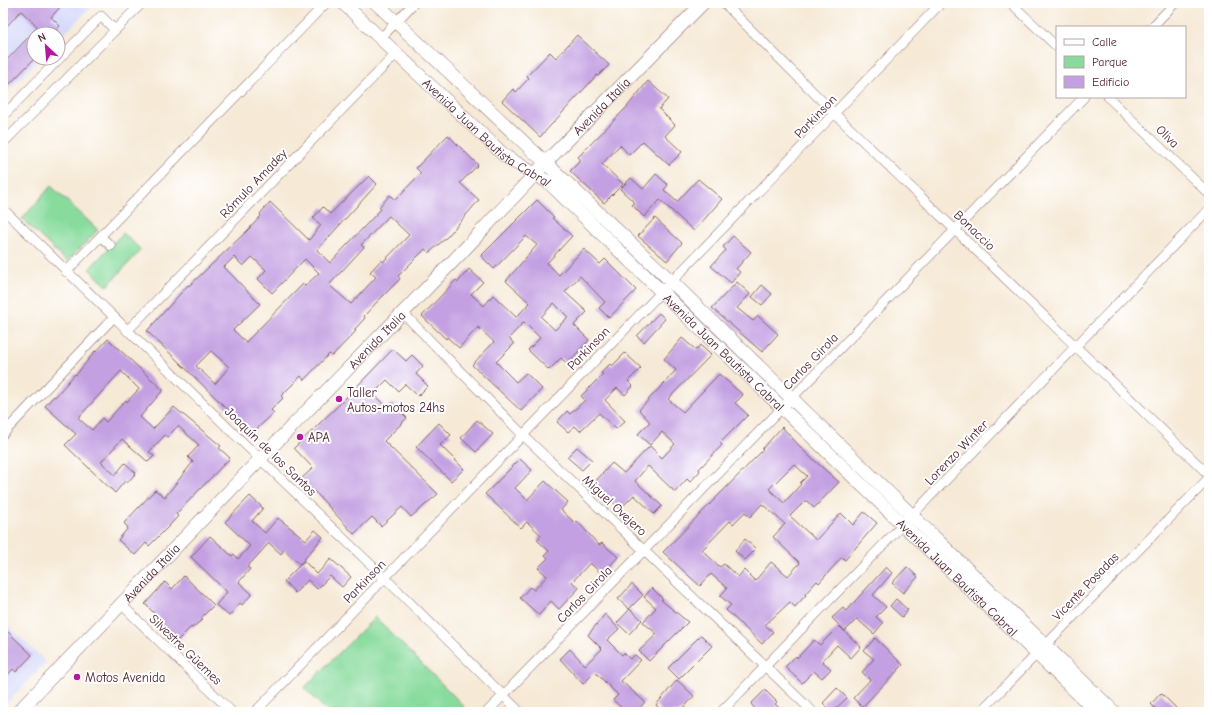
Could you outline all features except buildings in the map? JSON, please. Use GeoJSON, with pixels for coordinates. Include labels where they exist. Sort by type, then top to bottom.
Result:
{"type":"FeatureCollection","features":[{"type":"Feature","properties":{"kind":"main road","name":"Avenida Juan Bautista Cabral"},"geometry":{"type":"LineString","coordinates":[[343,3],[505,156],[548,182],[903,525],[1041,649],[1114,712]]}},
{"type":"Feature","properties":{"kind":"main road","name":"Avenida Juan Bautista Cabral"},"geometry":{"type":"LineString","coordinates":[[376,3],[672,282],[913,515],[1041,649],[1097,712]]}},
{"type":"Feature","properties":{"kind":"main road","name":"Avenida Italia"},"geometry":{"type":"LineString","coordinates":[[18,712],[260,459],[703,3]]}},
{"type":"Feature","properties":{"kind":"street"},"geometry":{"type":"LineString","coordinates":[[3,143],[142,3]]}},
{"type":"Feature","properties":{"kind":"street"},"geometry":{"type":"LineString","coordinates":[[66,272],[326,3]]}},
{"type":"Feature","properties":{"kind":"street"},"geometry":{"type":"LineString","coordinates":[[380,38],[414,3]]}},
{"type":"Feature","properties":{"kind":"street","name":"Bonaccio"},"geometry":{"type":"LineString","coordinates":[[724,3],[835,114],[1209,476]]}},
{"type":"Feature","properties":{"kind":"street","name":"Parkinson"},"geometry":{"type":"LineString","coordinates":[[256,712],[661,291],[672,282],[941,3]]}},
{"type":"Feature","properties":{"kind":"street"},"geometry":{"type":"LineString","coordinates":[[1011,3],[1056,46]]}},
{"type":"Feature","properties":{"kind":"street"},"geometry":{"type":"LineString","coordinates":[[1153,26],[1175,3]]}},
{"type":"Feature","properties":{"kind":"street"},"geometry":{"type":"LineString","coordinates":[[3,116],[101,16],[115,30]]}},
{"type":"Feature","properties":{"kind":"street","name":"Rómulo Amadey"},"geometry":{"type":"LineString","coordinates":[[127,331],[396,54]]}},
{"type":"Feature","properties":{"kind":"street","name":"Carlos Girola"},"geometry":{"type":"LineString","coordinates":[[487,712],[1083,98]]}},
{"type":"Feature","properties":{"kind":"street","name":"Oliva"},"geometry":{"type":"LineString","coordinates":[[1109,98],[1209,194]]}},
{"type":"Feature","properties":{"kind":"street","name":"Joaquín de los Santos"},"geometry":{"type":"LineString","coordinates":[[3,209],[127,331],[385,578],[520,712]]}},
{"type":"Feature","properties":{"kind":"street","name":"Lorenzo Winter"},"geometry":{"type":"LineString","coordinates":[[721,712],[1209,209]]}},
{"type":"Feature","properties":{"kind":"street"},"geometry":{"type":"LineString","coordinates":[[100,236],[110,246]]}},
{"type":"Feature","properties":{"kind":"street","name":"Miguel Ovejero"},"geometry":{"type":"LineString","coordinates":[[403,313],[523,435],[813,712]]}},
{"type":"Feature","properties":{"kind":"street"},"geometry":{"type":"LineString","coordinates":[[3,434],[114,317]]}},
{"type":"Feature","properties":{"kind":"street","name":"Vicente Posadas"},"geometry":{"type":"LineString","coordinates":[[980,712],[1209,476]]}},
{"type":"Feature","properties":{"kind":"street","name":"Silvestre Güemes"},"geometry":{"type":"LineString","coordinates":[[122,605],[232,712]]}},
{"type":"Feature","properties":{"kind":"shaded area"},"geometry":{"type":"Polygon","coordinates":[[[3,3],[95,3],[66,32],[66,26],[26,26],[26,66],[32,66],[3,96],[3,3]]]}},
{"type":"Feature","properties":{"kind":"shaded area"},"geometry":{"type":"Polygon","coordinates":[[[3,621],[46,662],[3,707],[3,621]]]}},
{"type":"Feature","properties":{"kind":"green space"},"geometry":{"type":"Polygon","coordinates":[[[51,186],[98,230],[67,262],[22,219],[51,186]]]}},
{"type":"Feature","properties":{"kind":"green space"},"geometry":{"type":"Polygon","coordinates":[[[123,233],[141,250],[107,286],[89,269],[123,233]]]}},
{"type":"Feature","properties":{"kind":"green space"},"geometry":{"type":"Polygon","coordinates":[[[375,617],[464,706],[457,712],[328,712],[304,688],[375,617]]]}},
{"type":"Feature","properties":{"kind":"place","name":"Taller Autos-motos 24hs"},"geometry":{"type":"Point","coordinates":[339,399]}},
{"type":"Feature","properties":{"kind":"place","name":"APA"},"geometry":{"type":"Point","coordinates":[300,437]}},
{"type":"Feature","properties":{"kind":"place","name":"Motos Avenida"},"geometry":{"type":"Point","coordinates":[77,677]}}]}
